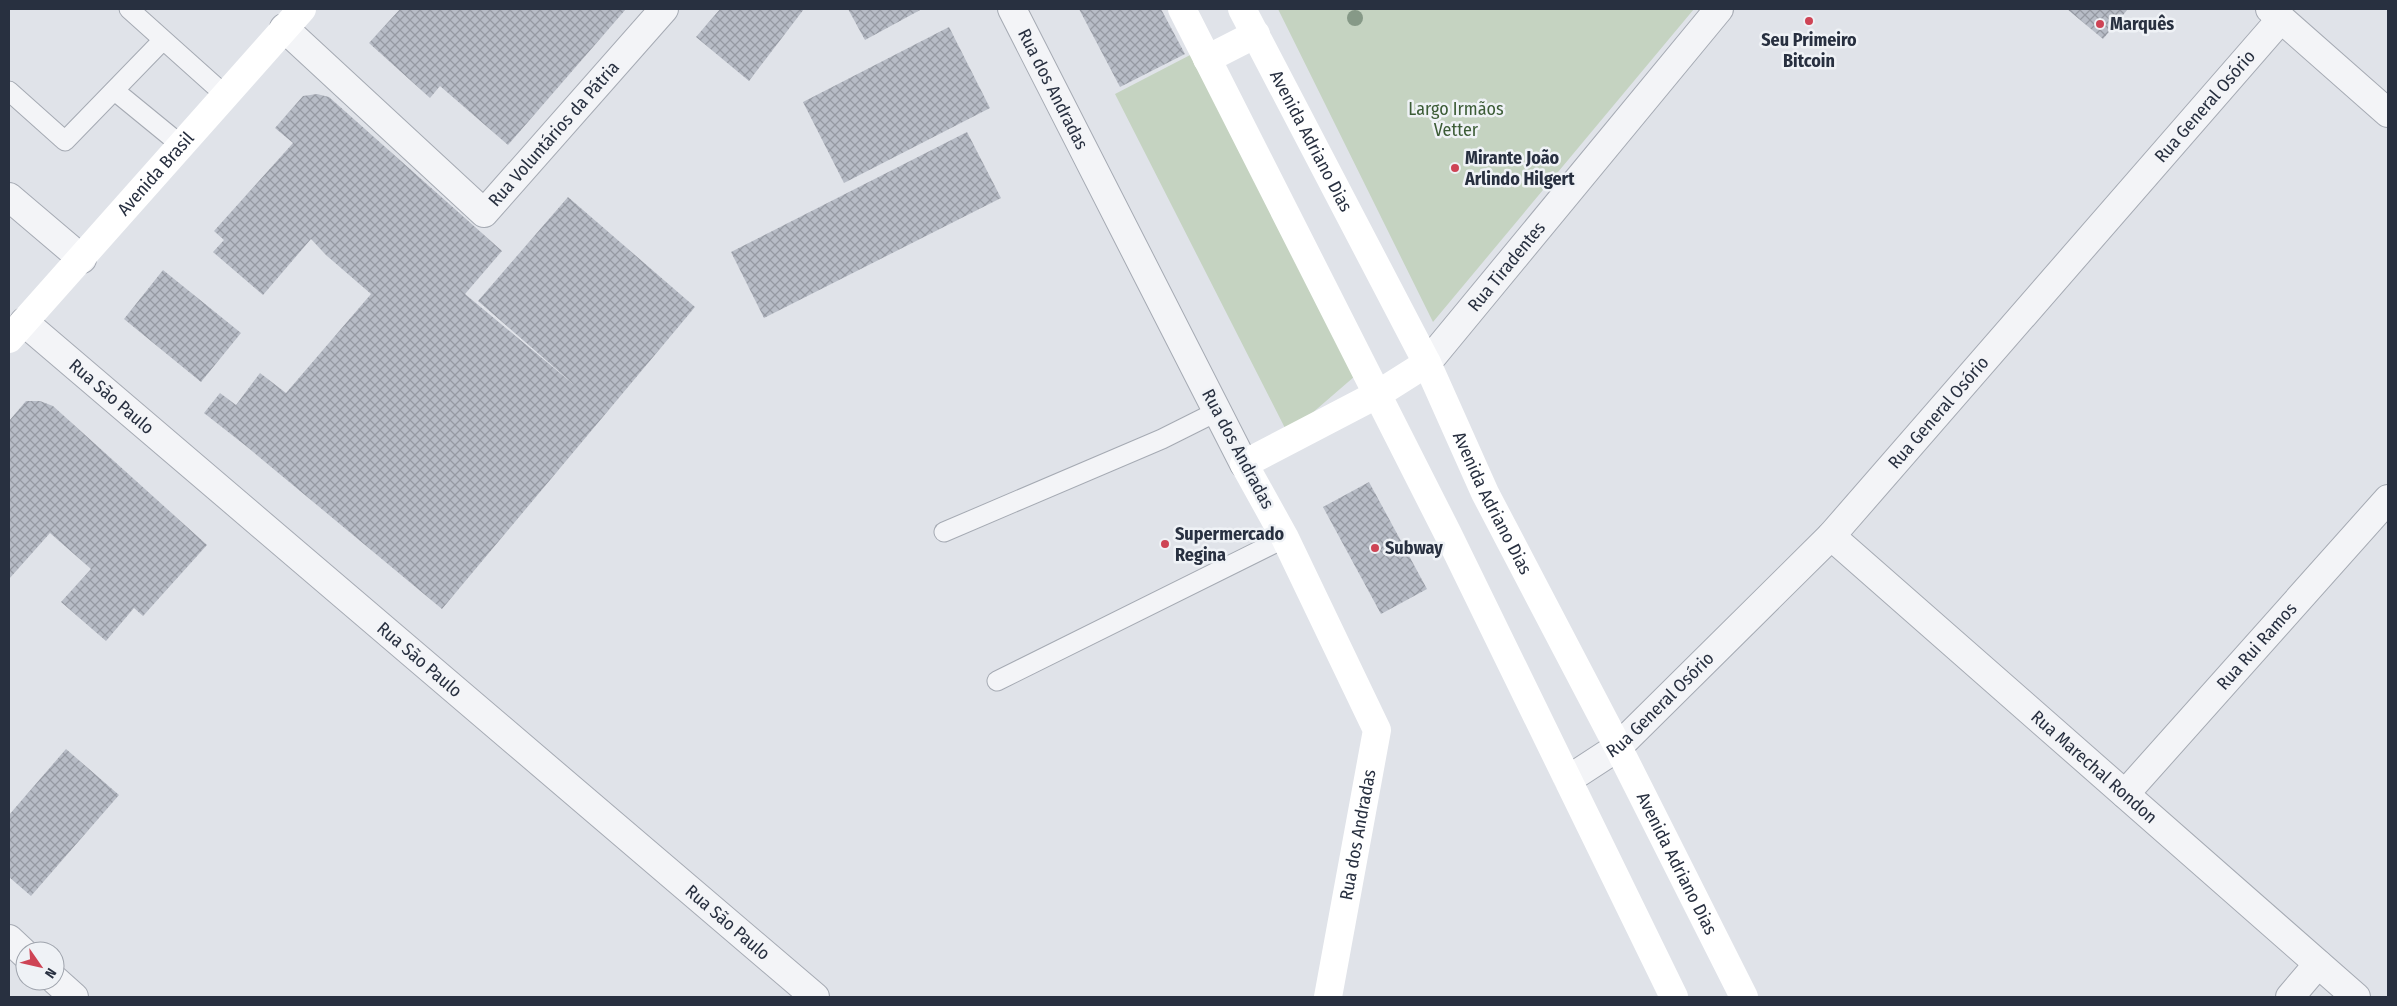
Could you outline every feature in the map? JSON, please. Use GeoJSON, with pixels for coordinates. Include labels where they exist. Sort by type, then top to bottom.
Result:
{"type":"FeatureCollection","features":[{"type":"Feature","properties":{"kind":"street","name":"Rua Voluntários da Pátria"},"geometry":{"type":"LineString","coordinates":[[293,19],[484,213],[664,9]]}},
{"type":"Feature","properties":{"kind":"street","name":"Rua dos Andradas"},"geometry":{"type":"LineString","coordinates":[[1012,9],[1244,464],[1285,538],[1377,730],[1328,997]]}},
{"type":"Feature","properties":{"kind":"street"},"geometry":{"type":"LineString","coordinates":[[1182,9],[1378,394],[1569,779],[1674,997]]}},
{"type":"Feature","properties":{"kind":"street","name":"Avenida Adriano Dias"},"geometry":{"type":"LineString","coordinates":[[1242,9],[1427,363],[1485,493],[1618,747],[1744,997]]}},
{"type":"Feature","properties":{"kind":"street","name":"Rua Tiradentes"},"geometry":{"type":"LineString","coordinates":[[1244,464],[1378,394],[1427,363],[1719,9]]}},
{"type":"Feature","properties":{"kind":"street"},"geometry":{"type":"LineString","coordinates":[[2275,14],[2388,112]]}},
{"type":"Feature","properties":{"kind":"street","name":"Rua General Osório"},"geometry":{"type":"LineString","coordinates":[[1569,779],[1618,747],[1831,536],[2275,14]]}},
{"type":"Feature","properties":{"kind":"street","name":"Avenida Brasil"},"geometry":{"type":"LineString","coordinates":[[16,330],[82,259],[293,19]]}},
{"type":"Feature","properties":{"kind":"street"},"geometry":{"type":"LineString","coordinates":[[1208,59],[1256,34]]}},
{"type":"Feature","properties":{"kind":"street"},"geometry":{"type":"LineString","coordinates":[[9,197],[82,259]]}},
{"type":"Feature","properties":{"kind":"street","name":"Rua São Paulo"},"geometry":{"type":"LineString","coordinates":[[16,330],[815,997]]}},
{"type":"Feature","properties":{"kind":"street","name":"Rua Rui Ramos"},"geometry":{"type":"LineString","coordinates":[[2125,794],[2388,499]]}},
{"type":"Feature","properties":{"kind":"street","name":"Rua Marechal Rondon"},"geometry":{"type":"LineString","coordinates":[[1831,536],[2356,997]]}},
{"type":"Feature","properties":{"kind":"street"},"geometry":{"type":"LineString","coordinates":[[2290,997],[2318,964]]}},
{"type":"Feature","properties":{"kind":"lane"},"geometry":{"type":"LineString","coordinates":[[128,9],[225,95]]}},
{"type":"Feature","properties":{"kind":"lane"},"geometry":{"type":"LineString","coordinates":[[9,91],[65,141],[163,40]]}},
{"type":"Feature","properties":{"kind":"lane"},"geometry":{"type":"LineString","coordinates":[[115,91],[181,145]]}},
{"type":"Feature","properties":{"kind":"lane"},"geometry":{"type":"LineString","coordinates":[[944,532],[1162,438],[1218,411]]}},
{"type":"Feature","properties":{"kind":"lane"},"geometry":{"type":"LineString","coordinates":[[997,681],[1285,538]]}},
{"type":"Feature","properties":{"kind":"green space","name":"Largo Irmãos Vetter"},"geometry":{"type":"Polygon","coordinates":[[[1278,9],[1694,9],[1433,322],[1278,9]]]}},
{"type":"Feature","properties":{"kind":"green space"},"geometry":{"type":"Polygon","coordinates":[[[1194,53],[1355,376],[1288,434],[1115,94],[1194,53]]]}},
{"type":"Feature","properties":{"kind":"building"},"geometry":{"type":"Polygon","coordinates":[[[400,9],[626,9],[508,145],[440,86],[430,98],[369,43],[400,9]]]}},
{"type":"Feature","properties":{"kind":"building"},"geometry":{"type":"Polygon","coordinates":[[[720,9],[804,9],[749,81],[696,37],[720,9]]]}},
{"type":"Feature","properties":{"kind":"building"},"geometry":{"type":"Polygon","coordinates":[[[848,9],[922,9],[865,40],[848,9]]]}},
{"type":"Feature","properties":{"kind":"building"},"geometry":{"type":"Polygon","coordinates":[[[1079,9],[1161,9],[1185,54],[1120,87],[1079,9]]]}},
{"type":"Feature","properties":{"kind":"building","name":"Marquês"},"geometry":{"type":"Polygon","coordinates":[[[2067,9],[2128,9],[2103,39],[2067,9]]]}},
{"type":"Feature","properties":{"kind":"building"},"geometry":{"type":"Polygon","coordinates":[[[949,27],[990,108],[844,183],[803,102],[949,27]]]}},
{"type":"Feature","properties":{"kind":"building"},"geometry":{"type":"Polygon","coordinates":[[[317,94],[329,97],[502,251],[465,294],[578,388],[478,301],[568,197],[695,307],[442,609],[204,413],[220,393],[236,405],[260,373],[286,393],[371,294],[326,255],[311,239],[263,295],[213,252],[224,240],[214,231],[293,143],[275,128],[303,96],[317,94]]]}},
{"type":"Feature","properties":{"kind":"building"},"geometry":{"type":"Polygon","coordinates":[[[967,132],[1001,198],[764,318],[731,252],[967,132]]]}},
{"type":"Feature","properties":{"kind":"building"},"geometry":{"type":"Polygon","coordinates":[[[163,270],[241,333],[201,382],[124,319],[163,270]]]}},
{"type":"Feature","properties":{"kind":"building"},"geometry":{"type":"Polygon","coordinates":[[[26,401],[40,401],[53,406],[207,545],[143,616],[134,608],[106,641],[61,602],[91,569],[50,533],[9,579],[9,421],[26,401]]]}},
{"type":"Feature","properties":{"kind":"building","name":"Subway"},"geometry":{"type":"Polygon","coordinates":[[[1369,482],[1427,589],[1381,614],[1323,507],[1369,482]]]}},
{"type":"Feature","properties":{"kind":"building"},"geometry":{"type":"Polygon","coordinates":[[[66,749],[119,795],[31,896],[9,877],[9,815],[66,749]]]}},
{"type":"Feature","properties":{"kind":"place","name":"Seu Primeiro Bitcoin"},"geometry":{"type":"Point","coordinates":[1809,21]}},
{"type":"Feature","properties":{"kind":"place","name":"Marquês"},"geometry":{"type":"Point","coordinates":[2100,24]}},
{"type":"Feature","properties":{"kind":"place","name":"Mirante João Arlindo Hilgert"},"geometry":{"type":"Point","coordinates":[1455,168]}},
{"type":"Feature","properties":{"kind":"place","name":"Supermercado Regina"},"geometry":{"type":"Point","coordinates":[1165,544]}},
{"type":"Feature","properties":{"kind":"place","name":"Subway"},"geometry":{"type":"Point","coordinates":[1375,548]}}]}
